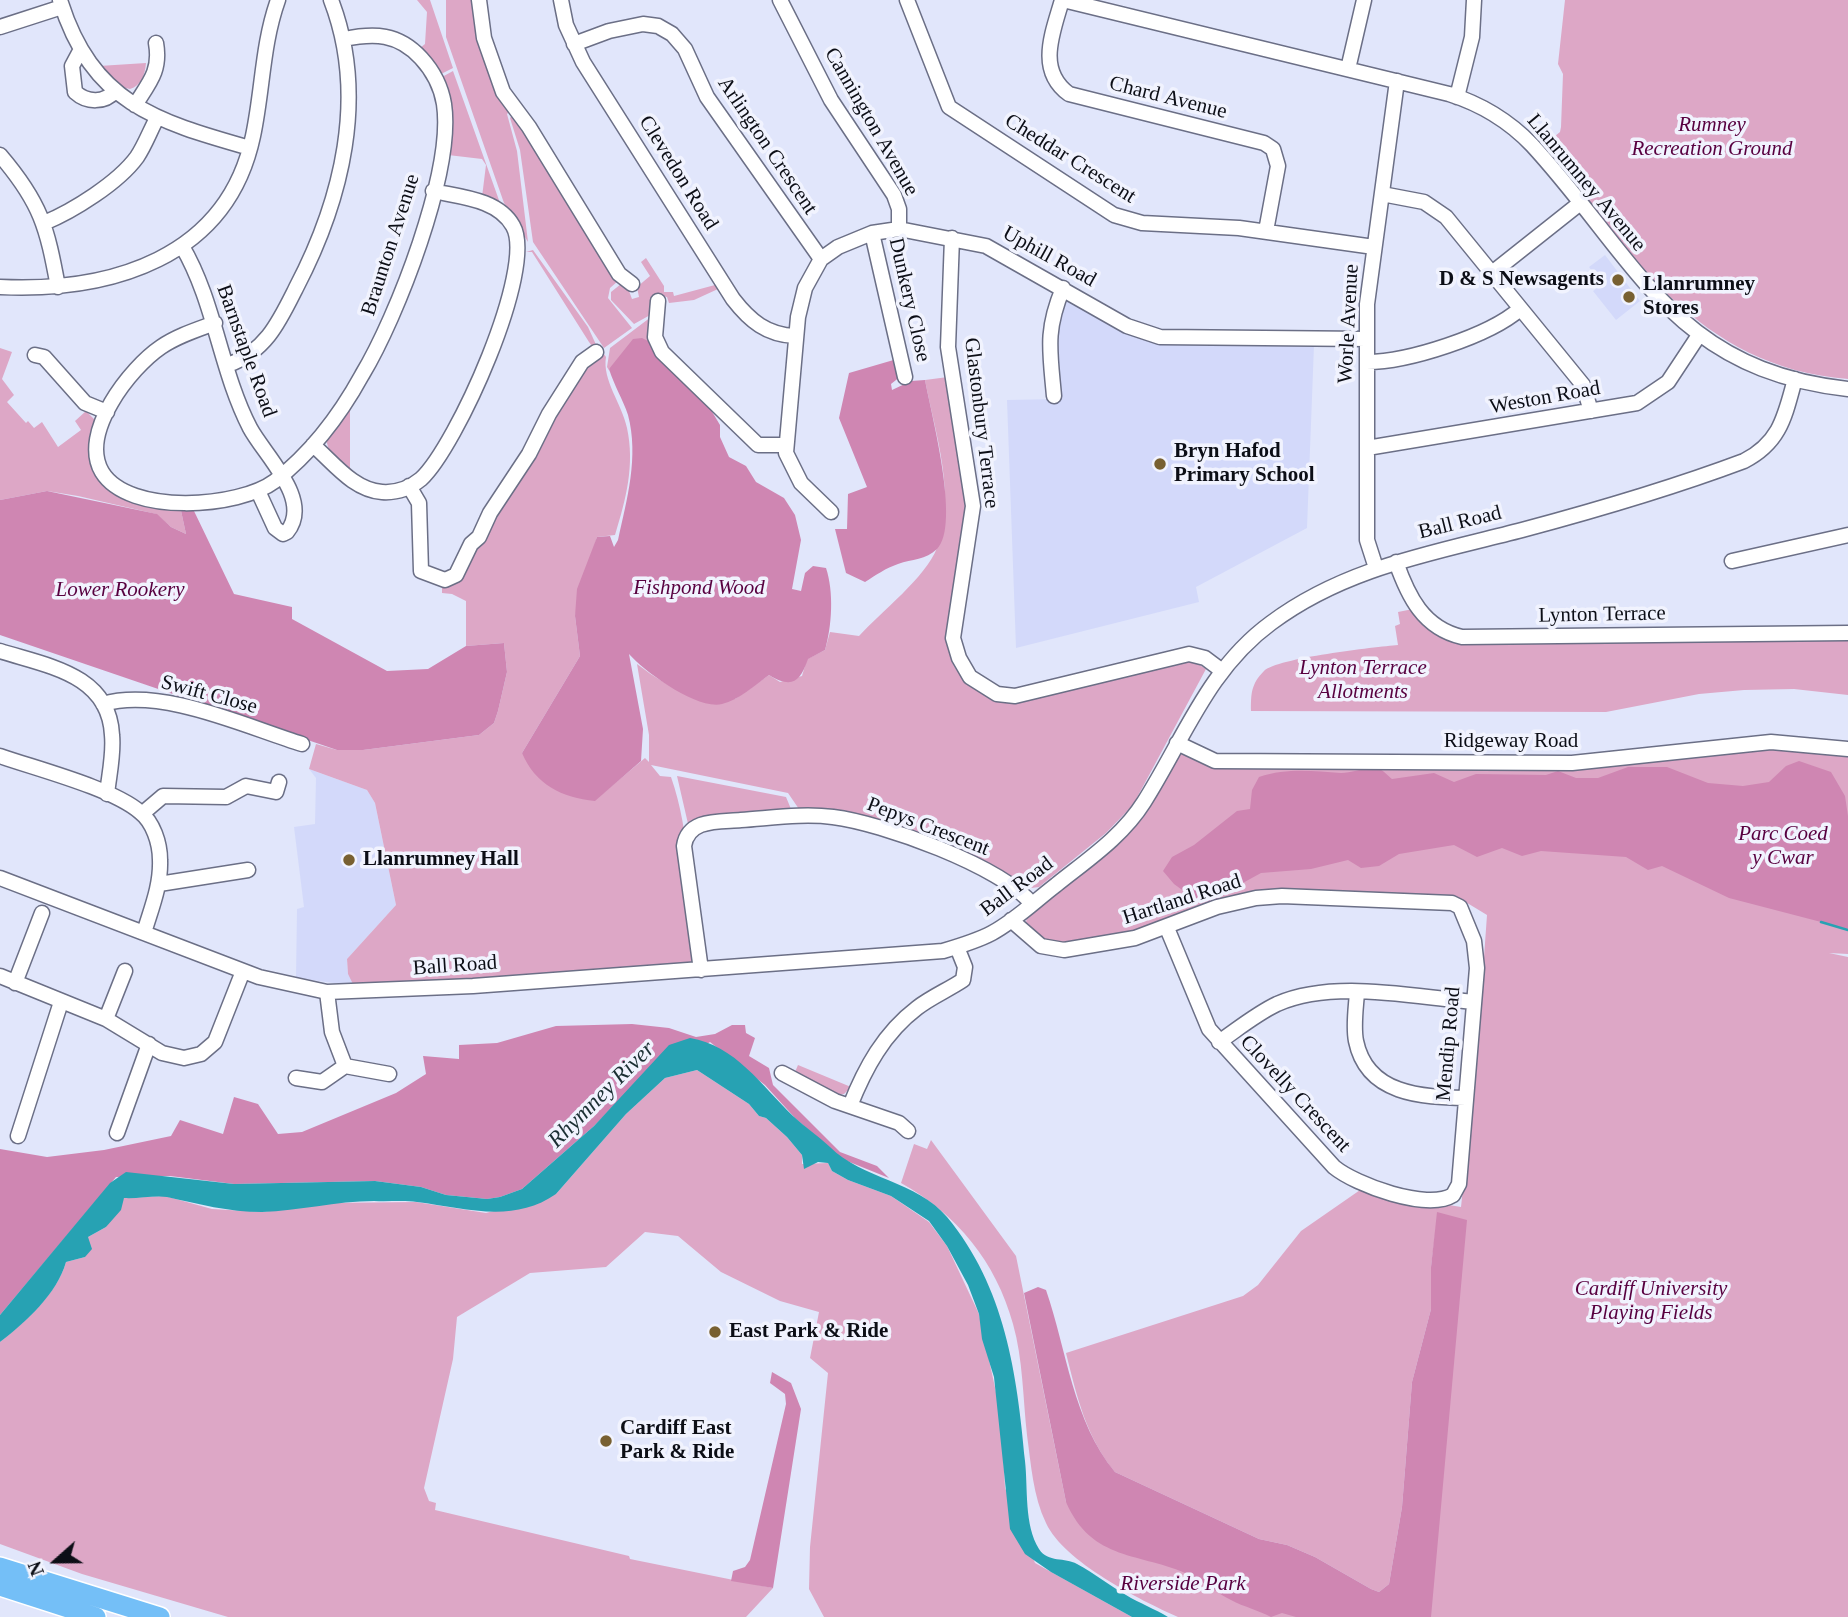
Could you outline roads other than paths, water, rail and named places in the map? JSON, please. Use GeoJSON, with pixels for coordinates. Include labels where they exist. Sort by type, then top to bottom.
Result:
{"type":"FeatureCollection","features":[{"type":"Feature","properties":{"kind":"highway"},"geometry":{"type":"LineString","coordinates":[[0,1567],[160,1617]]}},
{"type":"Feature","properties":{"kind":"highway"},"geometry":{"type":"LineString","coordinates":[[0,1586],[96,1617]]}},
{"type":"Feature","properties":{"kind":"street"},"geometry":{"type":"LineString","coordinates":[[0,287],[58,287],[94,283],[132,272],[182,246],[197,235],[223,204],[250,148],[264,46],[278,0]]}},
{"type":"Feature","properties":{"kind":"street"},"geometry":{"type":"LineString","coordinates":[[228,365],[256,351],[272,333],[311,260],[330,211],[343,163],[349,112],[344,39],[331,0]]}},
{"type":"Feature","properties":{"kind":"street"},"geometry":{"type":"LineString","coordinates":[[479,0],[484,37],[503,92],[529,127],[619,274],[632,284]]}},
{"type":"Feature","properties":{"kind":"street","name":"Clevedon Road"},"geometry":{"type":"LineString","coordinates":[[561,0],[566,25],[575,44],[733,299],[759,326],[775,334],[795,336]]}},
{"type":"Feature","properties":{"kind":"street","name":"Cannington Avenue"},"geometry":{"type":"LineString","coordinates":[[780,0],[831,100],[894,195],[899,209],[899,229]]}},
{"type":"Feature","properties":{"kind":"street","name":"Cheddar Crescent"},"geometry":{"type":"LineString","coordinates":[[908,0],[949,107],[1114,215],[1133,222],[1266,231],[1374,247]]}},
{"type":"Feature","properties":{"kind":"street","name":"Chard Avenue"},"geometry":{"type":"LineString","coordinates":[[1062,0],[1049,60],[1056,82],[1069,94],[1264,144],[1273,149],[1278,166],[1266,231]]}},
{"type":"Feature","properties":{"kind":"street","name":"Llanrumney Avenue"},"geometry":{"type":"LineString","coordinates":[[1062,0],[1397,81],[1483,107],[1513,127],[1536,149],[1654,295],[1699,335],[1752,365],[1795,379],[1848,389]]}},
{"type":"Feature","properties":{"kind":"street"},"geometry":{"type":"LineString","coordinates":[[1348,69],[1364,0]]}},
{"type":"Feature","properties":{"kind":"street"},"geometry":{"type":"LineString","coordinates":[[1457,97],[1472,37],[1475,0]]}},
{"type":"Feature","properties":{"kind":"street"},"geometry":{"type":"LineString","coordinates":[[0,27],[61,4],[80,51],[115,91],[156,118],[250,148]]}},
{"type":"Feature","properties":{"kind":"street","name":"Arlington Crescent"},"geometry":{"type":"LineString","coordinates":[[575,44],[635,25],[651,24],[672,34],[685,49],[706,97],[821,260]]}},
{"type":"Feature","properties":{"kind":"street","name":"Braunton Avenue"},"geometry":{"type":"LineString","coordinates":[[258,491],[281,475],[313,444],[356,387],[385,331],[406,282],[443,152],[445,114],[435,76],[414,51],[396,38],[369,35],[344,39]]}},
{"type":"Feature","properties":{"kind":"street"},"geometry":{"type":"LineString","coordinates":[[135,105],[155,73],[159,60],[156,43]]}},
{"type":"Feature","properties":{"kind":"street"},"geometry":{"type":"LineString","coordinates":[[80,51],[72,66],[75,92],[90,100],[107,98],[115,91]]}},
{"type":"Feature","properties":{"kind":"street","name":"Worle Avenue"},"geometry":{"type":"LineString","coordinates":[[1376,568],[1367,540],[1367,294],[1397,81]]}},
{"type":"Feature","properties":{"kind":"street"},"geometry":{"type":"LineString","coordinates":[[44,223],[73,210],[127,167],[138,155],[156,118]]}},
{"type":"Feature","properties":{"kind":"street"},"geometry":{"type":"LineString","coordinates":[[0,155],[32,197],[44,223],[58,287]]}},
{"type":"Feature","properties":{"kind":"street"},"geometry":{"type":"LineString","coordinates":[[313,444],[362,486],[383,492],[410,486],[433,464],[477,386],[501,323],[519,255],[516,230],[504,214],[479,202],[433,191]]}},
{"type":"Feature","properties":{"kind":"street"},"geometry":{"type":"LineString","coordinates":[[1382,194],[1417,200],[1438,210],[1583,385],[1591,411]]}},
{"type":"Feature","properties":{"kind":"street"},"geometry":{"type":"LineString","coordinates":[[1492,273],[1580,204]]}},
{"type":"Feature","properties":{"kind":"street","name":"Uphill Road"},"geometry":{"type":"LineString","coordinates":[[821,260],[838,247],[872,233],[899,229],[952,238],[999,251],[1127,326],[1160,337],[1367,339]]}},
{"type":"Feature","properties":{"kind":"street","name":"Dunkery Close"},"geometry":{"type":"LineString","coordinates":[[872,233],[905,377]]}},
{"type":"Feature","properties":{"kind":"street","name":"Glastonbury Terrace"},"geometry":{"type":"LineString","coordinates":[[952,238],[948,347],[973,506],[953,625],[955,648],[965,669],[987,689],[1015,696],[1189,654],[1205,658],[1222,670]]}},
{"type":"Feature","properties":{"kind":"street","name":"Barnstaple Road"},"geometry":{"type":"LineString","coordinates":[[182,246],[215,323],[247,422],[293,494],[292,524],[287,532],[283,534],[275,528],[258,491]]}},
{"type":"Feature","properties":{"kind":"street"},"geometry":{"type":"LineString","coordinates":[[821,260],[805,288],[795,336],[785,445],[789,461],[801,483],[814,499],[831,512]]}},
{"type":"Feature","properties":{"kind":"street"},"geometry":{"type":"LineString","coordinates":[[1054,396],[1049,331],[1063,288]]}},
{"type":"Feature","properties":{"kind":"street"},"geometry":{"type":"LineString","coordinates":[[658,302],[655,337],[662,352],[758,445],[785,445]]}},
{"type":"Feature","properties":{"kind":"street"},"geometry":{"type":"LineString","coordinates":[[1367,362],[1400,359],[1488,330],[1503,323],[1520,309]]}},
{"type":"Feature","properties":{"kind":"street"},"geometry":{"type":"LineString","coordinates":[[215,323],[179,337],[151,355],[128,378],[99,430],[97,457],[108,480],[123,490],[163,501],[214,502],[258,491]]}},
{"type":"Feature","properties":{"kind":"street","name":"Weston Road"},"geometry":{"type":"LineString","coordinates":[[1367,448],[1630,405],[1661,389],[1699,335]]}},
{"type":"Feature","properties":{"kind":"street"},"geometry":{"type":"LineString","coordinates":[[410,486],[419,503],[421,571],[442,579],[451,579],[456,575],[471,544],[479,537],[490,513],[529,454],[549,414],[582,362],[596,352]]}},
{"type":"Feature","properties":{"kind":"street"},"geometry":{"type":"LineString","coordinates":[[36,355],[44,357],[85,403],[107,412]]}},
{"type":"Feature","properties":{"kind":"street","name":"Ball Road"},"geometry":{"type":"LineString","coordinates":[[0,878],[243,971],[285,985],[327,992],[371,992],[918,956],[957,947],[983,937],[1012,920],[1130,822],[1222,670],[1254,636],[1286,612],[1328,588],[1376,568],[1565,518],[1744,461],[1769,444],[1782,427],[1795,379]]}},
{"type":"Feature","properties":{"kind":"street"},"geometry":{"type":"LineString","coordinates":[[1732,561],[1848,535]]}},
{"type":"Feature","properties":{"kind":"street","name":"Lynton Terrace"},"geometry":{"type":"LineString","coordinates":[[1396,562],[1418,610],[1438,628],[1462,637],[1848,633]]}},
{"type":"Feature","properties":{"kind":"street"},"geometry":{"type":"LineString","coordinates":[[0,651],[81,678],[96,692],[103,704],[113,737],[107,794]]}},
{"type":"Feature","properties":{"kind":"street","name":"Swift Close"},"geometry":{"type":"LineString","coordinates":[[103,704],[126,698],[163,700],[302,744]]}},
{"type":"Feature","properties":{"kind":"street","name":"Ridgeway Road"},"geometry":{"type":"LineString","coordinates":[[1177,743],[1215,761],[1583,763],[1771,742],[1848,749]]}},
{"type":"Feature","properties":{"kind":"street"},"geometry":{"type":"LineString","coordinates":[[0,756],[107,794],[143,813],[156,836],[160,859],[159,884],[144,933]]}},
{"type":"Feature","properties":{"kind":"street"},"geometry":{"type":"LineString","coordinates":[[143,813],[163,796],[226,797],[246,786],[276,792],[279,782]]}},
{"type":"Feature","properties":{"kind":"street","name":"Pepys Crescent"},"geometry":{"type":"LineString","coordinates":[[701,970],[684,846],[691,831],[707,823],[812,816],[865,823],[992,873],[1015,888],[1032,904]]}},
{"type":"Feature","properties":{"kind":"street"},"geometry":{"type":"LineString","coordinates":[[159,884],[248,870]]}},
{"type":"Feature","properties":{"kind":"street","name":"Hartland Road"},"geometry":{"type":"LineString","coordinates":[[1012,920],[1031,940],[1052,950],[1108,944],[1167,928],[1217,906],[1270,896],[1452,903],[1460,906]]}},
{"type":"Feature","properties":{"kind":"street","name":"Mendip Road"},"geometry":{"type":"LineString","coordinates":[[1458,1188],[1476,953],[1466,916],[1460,906]]}},
{"type":"Feature","properties":{"kind":"street"},"geometry":{"type":"LineString","coordinates":[[15,982],[42,913]]}},
{"type":"Feature","properties":{"kind":"street","name":"Clovelly Crescent"},"geometry":{"type":"LineString","coordinates":[[1167,928],[1202,1017],[1219,1042],[1321,1155],[1348,1178],[1384,1192],[1439,1200],[1453,1195],[1458,1188]]}},
{"type":"Feature","properties":{"kind":"street"},"geometry":{"type":"LineString","coordinates":[[850,1105],[870,1062],[899,1024],[924,1003],[963,980],[965,967],[957,947]]}},
{"type":"Feature","properties":{"kind":"street"},"geometry":{"type":"LineString","coordinates":[[106,1019],[125,971]]}},
{"type":"Feature","properties":{"kind":"street"},"geometry":{"type":"LineString","coordinates":[[0,976],[106,1019],[178,1058],[194,1057],[206,1050],[222,1029],[243,971]]}},
{"type":"Feature","properties":{"kind":"street"},"geometry":{"type":"LineString","coordinates":[[1219,1042],[1286,1000],[1330,991],[1474,1002]]}},
{"type":"Feature","properties":{"kind":"street"},"geometry":{"type":"LineString","coordinates":[[327,992],[332,1032],[345,1066]]}},
{"type":"Feature","properties":{"kind":"street"},"geometry":{"type":"LineString","coordinates":[[1357,992],[1356,1041],[1363,1059],[1376,1077],[1394,1089],[1412,1095],[1466,1098]]}},
{"type":"Feature","properties":{"kind":"street"},"geometry":{"type":"LineString","coordinates":[[18,1136],[61,1002]]}},
{"type":"Feature","properties":{"kind":"street"},"geometry":{"type":"LineString","coordinates":[[117,1133],[149,1044]]}},
{"type":"Feature","properties":{"kind":"street"},"geometry":{"type":"LineString","coordinates":[[296,1078],[322,1082],[345,1066],[389,1074]]}},
{"type":"Feature","properties":{"kind":"street"},"geometry":{"type":"LineString","coordinates":[[782,1073],[850,1105],[899,1123],[908,1131]]}},
{"type":"Feature","properties":{"kind":"water"},"geometry":{"type":"Polygon","coordinates":[[[690,1038],[721,1049],[747,1068],[793,1116],[843,1158],[921,1195],[947,1217],[983,1272],[1005,1332],[1018,1396],[1029,1518],[1039,1549],[1052,1558],[1077,1564],[1126,1595],[1168,1617],[1132,1617],[1051,1572],[1025,1554],[1010,1529],[994,1377],[982,1339],[979,1314],[968,1285],[947,1246],[929,1221],[891,1196],[832,1171],[828,1163],[818,1162],[804,1169],[802,1155],[787,1137],[766,1118],[759,1116],[749,1104],[697,1070],[665,1078],[626,1114],[556,1194],[523,1209],[488,1212],[412,1201],[374,1201],[249,1212],[162,1197],[124,1198],[121,1210],[106,1227],[88,1237],[92,1249],[85,1257],[66,1262],[48,1296],[20,1326],[0,1342],[0,1315],[110,1183],[126,1172],[234,1184],[375,1181],[421,1187],[446,1195],[487,1199],[500,1197],[522,1189],[594,1126],[669,1045],[690,1038]]]}},
{"type":"Feature","properties":{"kind":"waterway"},"geometry":{"type":"LineString","coordinates":[[1821,922],[1848,930]]}},
{"type":"Feature","properties":{"kind":"place","name":"D & S Newsagents"},"geometry":{"type":"Point","coordinates":[1618,280]}},
{"type":"Feature","properties":{"kind":"place","name":"Llanrumney Stores"},"geometry":{"type":"Point","coordinates":[1629,297]}},
{"type":"Feature","properties":{"kind":"place","name":"Bryn Hafod Primary School"},"geometry":{"type":"Point","coordinates":[1160,464]}},
{"type":"Feature","properties":{"kind":"place","name":"Llanrumney Hall"},"geometry":{"type":"Point","coordinates":[349,860]}},
{"type":"Feature","properties":{"kind":"place","name":"East Park & Ride"},"geometry":{"type":"Point","coordinates":[715,1332]}},
{"type":"Feature","properties":{"kind":"place","name":"Cardiff East Park & Ride"},"geometry":{"type":"Point","coordinates":[606,1441]}},
{"type":"Feature","properties":{"kind":"park label","name":"Rumney Recreation Ground"},"geometry":{"type":"Point","coordinates":[1712,137]}},
{"type":"Feature","properties":{"kind":"park label","name":"Fishpond Wood"},"geometry":{"type":"Point","coordinates":[699,588]}},
{"type":"Feature","properties":{"kind":"park label","name":"Lower Rookery"},"geometry":{"type":"Point","coordinates":[120,590]}},
{"type":"Feature","properties":{"kind":"park label","name":"Lynton Terrace Allotments"},"geometry":{"type":"Point","coordinates":[1363,680]}},
{"type":"Feature","properties":{"kind":"park label","name":"Parc Coed y Cwar"},"geometry":{"type":"Point","coordinates":[1783,846]}},
{"type":"Feature","properties":{"kind":"park label","name":"Cardiff University Playing Fields"},"geometry":{"type":"Point","coordinates":[1651,1301]}},
{"type":"Feature","properties":{"kind":"park label","name":"Riverside Park"},"geometry":{"type":"Point","coordinates":[1183,1584]}},
{"type":"Feature","properties":{"kind":"water label","name":"Rhymney River"},"geometry":{"type":"Point","coordinates":[602,1095]}}]}
